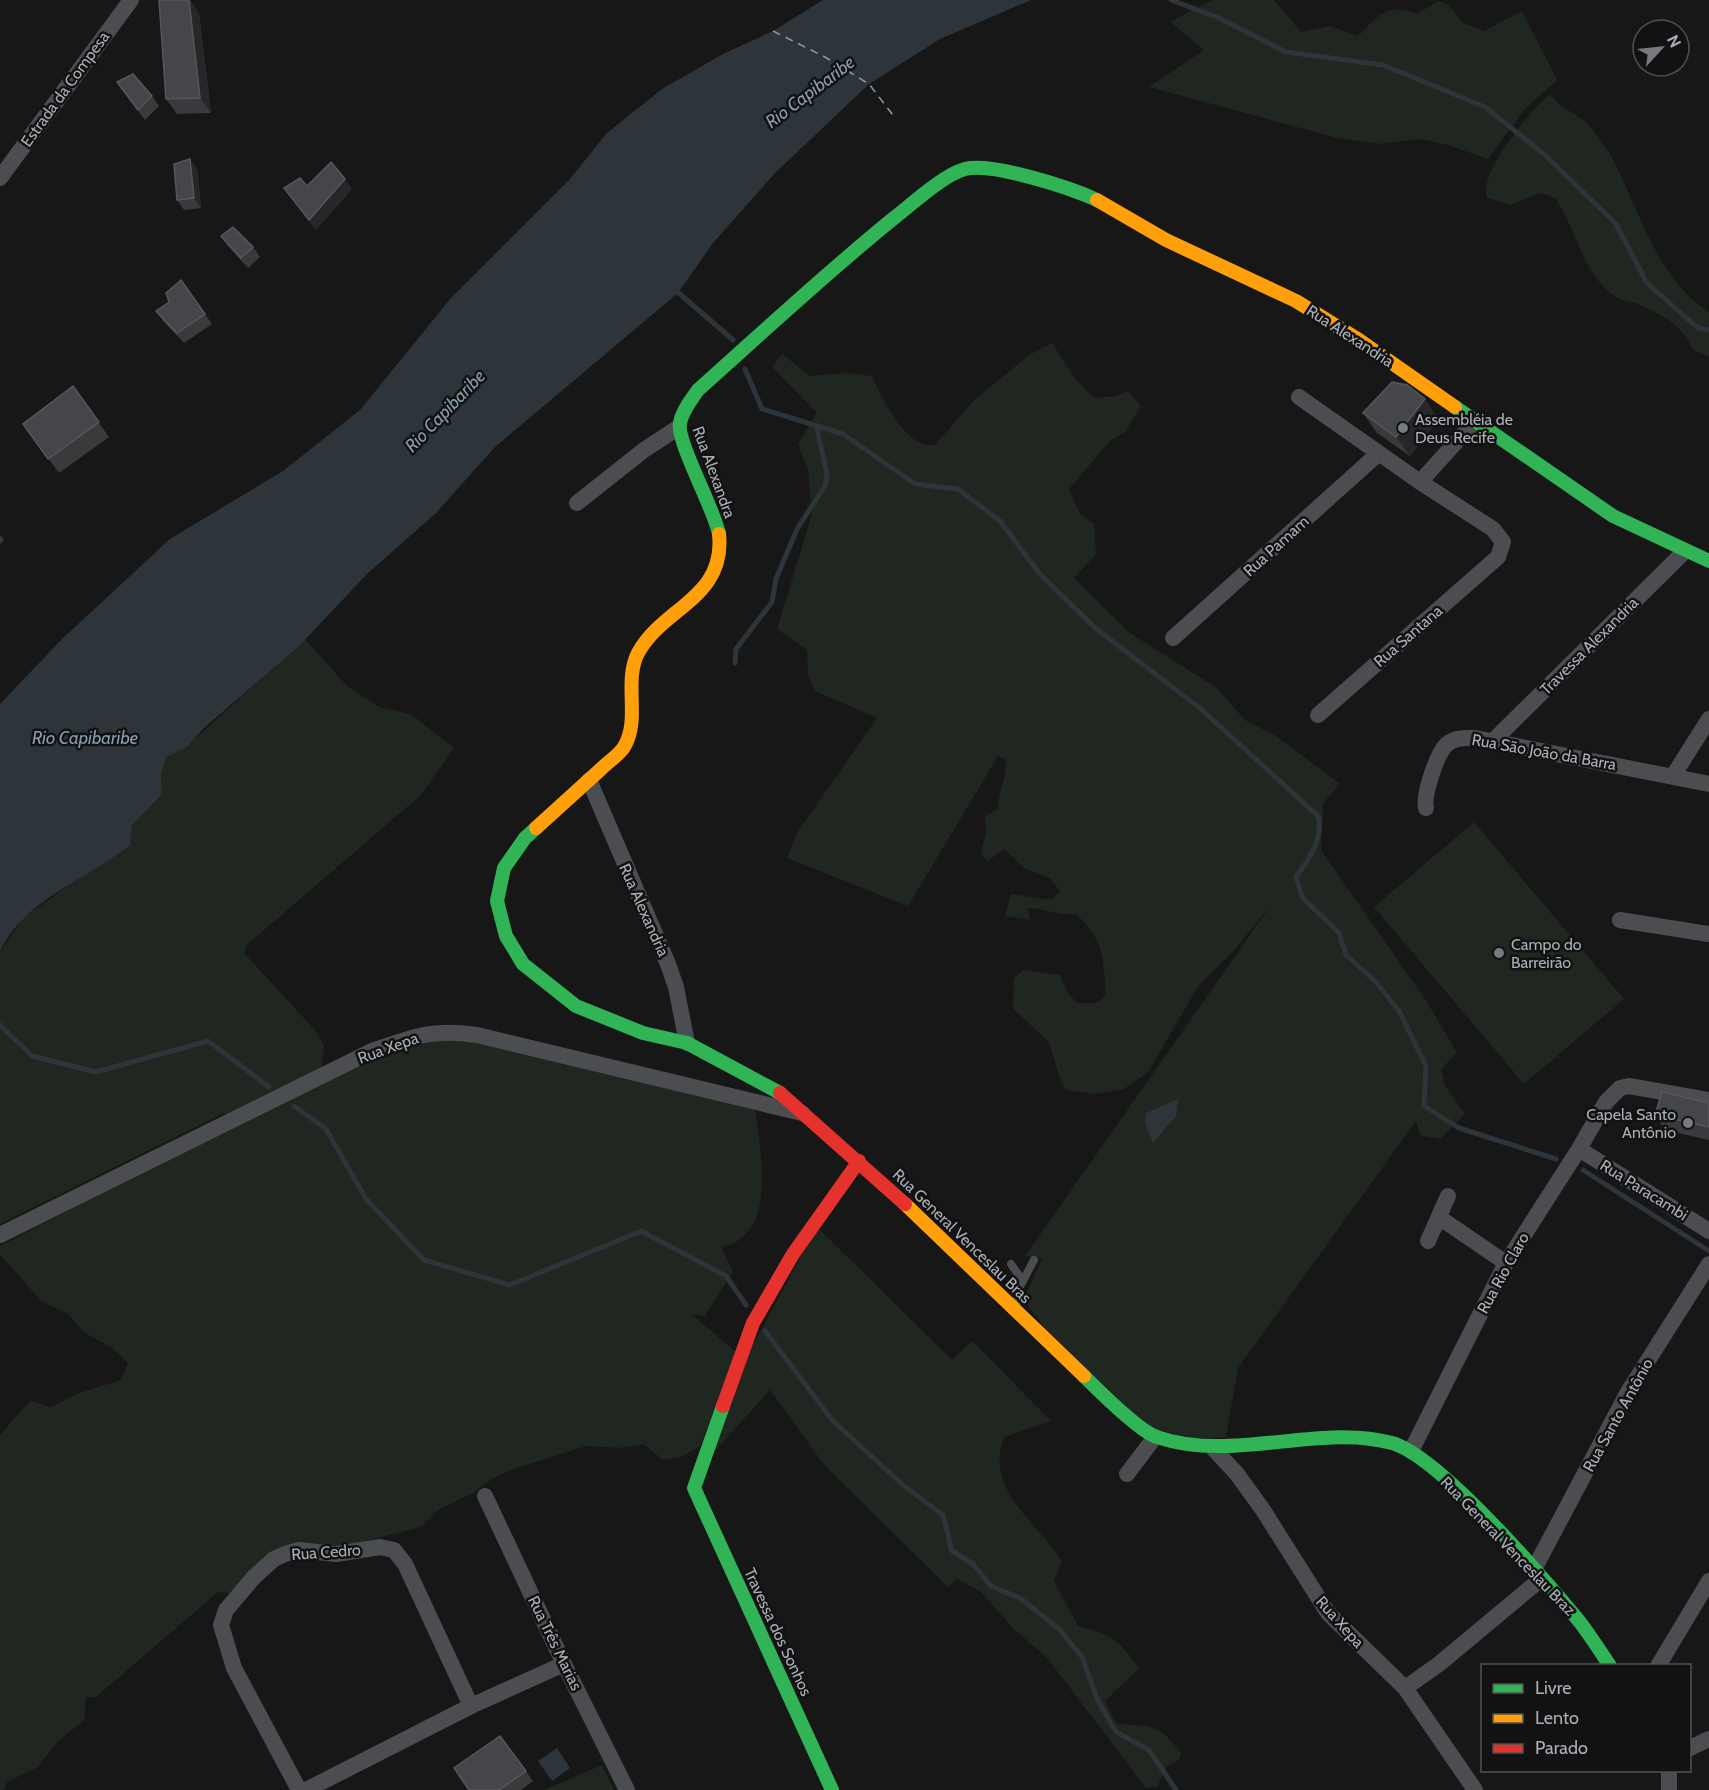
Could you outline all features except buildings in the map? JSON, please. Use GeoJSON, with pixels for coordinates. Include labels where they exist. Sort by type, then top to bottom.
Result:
{"type":"FeatureCollection","features":[{"type":"Feature","properties":{"kind":"street","name":"Estrada da Compesa"},"geometry":{"type":"LineString","coordinates":[[0,178],[131,0]]}},
{"type":"Feature","properties":{"kind":"street","name":"Rua Alexandria"},"geometry":{"type":"LineString","coordinates":[[965,169],[986,169],[1053,182],[1112,207],[1166,240],[1319,314],[1613,516],[1709,561]]}},
{"type":"Feature","properties":{"kind":"street","name":"Rua Alexandra"},"geometry":{"type":"LineString","coordinates":[[687,1043],[643,1033],[576,1006],[523,964],[506,936],[497,901],[504,868],[525,838],[569,795],[623,749],[630,738],[632,675],[637,654],[646,641],[706,587],[716,567],[720,547],[717,524],[679,427],[685,408],[698,390],[850,254],[930,189],[965,169]]}},
{"type":"Feature","properties":{"kind":"street"},"geometry":{"type":"LineString","coordinates":[[1299,398],[1420,482],[1476,420]]}},
{"type":"Feature","properties":{"kind":"street"},"geometry":{"type":"LineString","coordinates":[[577,503],[644,450],[679,427]]}},
{"type":"Feature","properties":{"kind":"street","name":"Rua Pamam"},"geometry":{"type":"LineString","coordinates":[[1173,638],[1379,453]]}},
{"type":"Feature","properties":{"kind":"street","name":"Rua Santana"},"geometry":{"type":"LineString","coordinates":[[1318,715],[1498,557],[1503,542],[1493,530],[1420,482]]}},
{"type":"Feature","properties":{"kind":"street","name":"Travessa Alexandria"},"geometry":{"type":"LineString","coordinates":[[1493,741],[1685,551]]}},
{"type":"Feature","properties":{"kind":"street"},"geometry":{"type":"LineString","coordinates":[[1673,776],[1709,719]]}},
{"type":"Feature","properties":{"kind":"street","name":"Rua São João da Barra"},"geometry":{"type":"LineString","coordinates":[[1426,808],[1424,799],[1428,784],[1448,743],[1458,738],[1493,741],[1709,784]]}},
{"type":"Feature","properties":{"kind":"street","name":"Rua Alexandria"},"geometry":{"type":"LineString","coordinates":[[589,780],[668,964],[676,987],[687,1043]]}},
{"type":"Feature","properties":{"kind":"street"},"geometry":{"type":"LineString","coordinates":[[1620,920],[1709,934]]}},
{"type":"Feature","properties":{"kind":"street","name":"Rua Xepa"},"geometry":{"type":"LineString","coordinates":[[0,1235],[372,1051],[423,1034],[449,1031],[477,1035],[807,1114]]}},
{"type":"Feature","properties":{"kind":"street","name":"Rua General Venceslau Bras"},"geometry":{"type":"LineString","coordinates":[[687,1043],[782,1094],[807,1114],[1109,1401],[1155,1437],[1212,1447]]}},
{"type":"Feature","properties":{"kind":"street","name":"Rua Rio Claro"},"geometry":{"type":"LineString","coordinates":[[1411,1451],[1506,1263],[1579,1149],[1606,1102],[1620,1088],[1629,1086],[1709,1100]]}},
{"type":"Feature","properties":{"kind":"street","name":"Rua Paracambi"},"geometry":{"type":"LineString","coordinates":[[1579,1149],[1709,1231]]}},
{"type":"Feature","properties":{"kind":"street","name":"Travessa dos Sonhos"},"geometry":{"type":"LineString","coordinates":[[832,1790],[694,1488],[753,1323],[794,1254],[859,1161]]}},
{"type":"Feature","properties":{"kind":"street"},"geometry":{"type":"LineString","coordinates":[[1428,1241],[1448,1196]]}},
{"type":"Feature","properties":{"kind":"street"},"geometry":{"type":"LineString","coordinates":[[1440,1218],[1506,1263]]}},
{"type":"Feature","properties":{"kind":"street","name":"Rua Santo Antônio"},"geometry":{"type":"LineString","coordinates":[[1537,1575],[1628,1392],[1709,1264]]}},
{"type":"Feature","properties":{"kind":"street"},"geometry":{"type":"LineString","coordinates":[[1127,1474],[1155,1437]]}},
{"type":"Feature","properties":{"kind":"street","name":"Rua General Venceslau Braz"},"geometry":{"type":"LineString","coordinates":[[1212,1447],[1353,1439],[1392,1443],[1411,1451],[1450,1483],[1537,1575],[1580,1622],[1610,1664]]}},
{"type":"Feature","properties":{"kind":"street","name":"Rua Xepa"},"geometry":{"type":"LineString","coordinates":[[1212,1447],[1237,1474],[1263,1510],[1328,1613],[1405,1688],[1475,1790]]}},
{"type":"Feature","properties":{"kind":"street","name":"Rua Três Marias"},"geometry":{"type":"LineString","coordinates":[[485,1496],[564,1664],[627,1790]]}},
{"type":"Feature","properties":{"kind":"street","name":"Rua Cedro"},"geometry":{"type":"LineString","coordinates":[[299,1790],[234,1668],[221,1625],[226,1610],[274,1559],[299,1550],[336,1554],[380,1547],[394,1550],[405,1564],[471,1706]]}},
{"type":"Feature","properties":{"kind":"street"},"geometry":{"type":"LineString","coordinates":[[1405,1688],[1446,1658],[1537,1575]]}},
{"type":"Feature","properties":{"kind":"street"},"geometry":{"type":"LineString","coordinates":[[1659,1664],[1709,1581]]}},
{"type":"Feature","properties":{"kind":"street"},"geometry":{"type":"LineString","coordinates":[[306,1790],[471,1706],[564,1664]]}},
{"type":"Feature","properties":{"kind":"street"},"geometry":{"type":"LineString","coordinates":[[1691,1747],[1709,1739]]}},
{"type":"Feature","properties":{"kind":"street"},"geometry":{"type":"LineString","coordinates":[[1669,1772],[1669,1790]]}},
{"type":"Feature","properties":{"kind":"lane"},"geometry":{"type":"LineString","coordinates":[[1019,1313],[1017,1301],[1022,1280],[1034,1260]]}},
{"type":"Feature","properties":{"kind":"lane"},"geometry":{"type":"LineString","coordinates":[[1011,1264],[1022,1280]]}},
{"type":"Feature","properties":{"kind":"shaded area"},"geometry":{"type":"Polygon","coordinates":[[[1212,0],[1274,0],[1301,32],[1330,26],[1358,36],[1378,17],[1390,10],[1398,9],[1417,14],[1438,1],[1448,4],[1463,23],[1484,31],[1522,11],[1557,80],[1523,111],[1488,159],[1448,145],[1419,139],[1380,144],[1337,138],[1149,87],[1204,50],[1170,22],[1212,0]]]}},
{"type":"Feature","properties":{"kind":"shaded area"},"geometry":{"type":"Polygon","coordinates":[[[1550,94],[1561,106],[1593,129],[1619,172],[1661,260],[1674,280],[1709,312],[1709,357],[1693,350],[1684,334],[1671,322],[1638,304],[1618,298],[1605,288],[1595,277],[1555,198],[1541,193],[1510,205],[1487,198],[1486,187],[1498,158],[1530,114],[1550,94]]]}},
{"type":"Feature","properties":{"kind":"shaded area"},"geometry":{"type":"Polygon","coordinates":[[[1052,343],[1074,377],[1094,398],[1117,396],[1128,391],[1141,406],[1125,432],[1110,441],[1069,489],[1080,514],[1094,524],[1096,554],[1074,578],[1130,633],[1217,688],[1245,720],[1276,736],[1340,784],[1323,803],[1321,850],[1427,1002],[1457,1053],[1441,1069],[1445,1086],[1465,1114],[1440,1139],[1420,1135],[1416,1121],[1238,1368],[1226,1437],[1197,1439],[1149,1428],[1045,1328],[1023,1300],[1042,1259],[1025,1256],[1271,905],[1232,953],[1199,985],[1148,1072],[1124,1089],[1094,1094],[1067,1090],[1061,1083],[1049,1042],[1013,1009],[1014,978],[1024,970],[1060,975],[1068,993],[1077,1003],[1097,1003],[1106,995],[1101,951],[1092,933],[1076,914],[1027,908],[1031,920],[1005,916],[1011,894],[1052,900],[1060,891],[1050,878],[1024,868],[1004,849],[988,861],[981,855],[986,831],[985,817],[998,808],[1006,766],[1005,759],[998,756],[908,906],[787,858],[797,833],[877,718],[815,691],[808,676],[807,650],[777,629],[812,514],[808,470],[798,444],[817,413],[772,367],[782,354],[810,376],[847,373],[872,376],[886,403],[906,431],[920,443],[935,445],[974,400],[1029,355],[1052,343]]]}},
{"type":"Feature","properties":{"kind":"shaded area"},"geometry":{"type":"Polygon","coordinates":[[[305,639],[347,686],[379,707],[411,714],[454,748],[421,795],[248,944],[244,953],[314,1029],[324,1045],[321,1073],[406,1046],[455,1038],[755,1109],[762,1168],[759,1210],[751,1227],[739,1240],[721,1247],[733,1272],[705,1316],[691,1314],[736,1352],[700,1446],[681,1457],[663,1460],[644,1444],[620,1448],[586,1446],[495,1477],[473,1493],[438,1510],[421,1527],[353,1544],[324,1546],[249,1576],[229,1593],[218,1592],[96,1697],[86,1697],[84,1721],[59,1740],[38,1767],[7,1782],[4,1790],[0,1790],[0,1435],[30,1401],[51,1407],[79,1393],[121,1380],[128,1363],[111,1347],[85,1333],[68,1314],[41,1301],[0,1254],[0,1246],[236,1123],[224,1113],[0,1224],[0,952],[23,918],[61,891],[162,793],[161,775],[166,757],[187,746],[305,639]]]}},
{"type":"Feature","properties":{"kind":"shaded area","name":"Campo do Barreirão"},"geometry":{"type":"Polygon","coordinates":[[[1474,822],[1624,999],[1524,1084],[1374,907],[1474,822]]]}},
{"type":"Feature","properties":{"kind":"shaded area"},"geometry":{"type":"Polygon","coordinates":[[[817,1227],[952,1360],[972,1341],[1051,1421],[1004,1437],[1000,1456],[1001,1473],[1016,1504],[1062,1561],[1054,1581],[1078,1626],[1107,1635],[1126,1651],[1139,1668],[1105,1701],[1117,1724],[1154,1728],[1167,1737],[1181,1753],[1179,1760],[1167,1766],[1157,1787],[1146,1788],[1048,1659],[1013,1628],[980,1591],[957,1579],[948,1587],[825,1466],[770,1390],[713,1453],[748,1354],[817,1227]]]}},
{"type":"Feature","properties":{"kind":"shaded area"},"geometry":{"type":"Polygon","coordinates":[[[602,1765],[614,1790],[544,1790],[602,1765]]]}},
{"type":"Feature","properties":{"kind":"water","name":"Rio Capibaribe"},"geometry":{"type":"Polygon","coordinates":[[[823,0],[1031,0],[940,39],[869,84],[775,173],[713,243],[678,293],[495,447],[436,513],[368,573],[299,646],[204,728],[187,747],[166,757],[161,775],[162,794],[132,825],[130,845],[40,904],[10,934],[0,952],[0,704],[62,639],[170,539],[283,471],[360,410],[451,298],[569,180],[607,133],[662,89],[723,54],[773,31],[823,0]]]}},
{"type":"Feature","properties":{"kind":"water"},"geometry":{"type":"Polygon","coordinates":[[[1178,1099],[1176,1116],[1153,1143],[1145,1123],[1146,1113],[1178,1099]]]}},
{"type":"Feature","properties":{"kind":"water"},"geometry":{"type":"Polygon","coordinates":[[[557,1748],[570,1768],[552,1781],[538,1761],[557,1748]]]}},
{"type":"Feature","properties":{"kind":"waterway"},"geometry":{"type":"LineString","coordinates":[[1171,0],[1219,18],[1286,52],[1383,65],[1485,107],[1545,155],[1616,224],[1647,283],[1698,328],[1709,330]]}},
{"type":"Feature","properties":{"kind":"waterway"},"geometry":{"type":"LineString","coordinates":[[673,288],[733,340]]}},
{"type":"Feature","properties":{"kind":"waterway"},"geometry":{"type":"LineString","coordinates":[[745,369],[762,409],[843,434],[915,484],[958,489],[1000,521],[1039,573],[1094,627],[1201,709],[1319,817],[1317,842],[1296,877],[1302,897],[1339,933],[1346,955],[1375,981],[1399,1011],[1426,1066],[1424,1106],[1459,1128],[1556,1159]]}},
{"type":"Feature","properties":{"kind":"waterway"},"geometry":{"type":"LineString","coordinates":[[735,663],[736,649],[772,602],[776,579],[797,529],[825,486],[827,474],[816,425]]}},
{"type":"Feature","properties":{"kind":"waterway"},"geometry":{"type":"LineString","coordinates":[[0,1025],[32,1056],[96,1072],[208,1041],[269,1087]]}},
{"type":"Feature","properties":{"kind":"waterway"},"geometry":{"type":"LineString","coordinates":[[294,1106],[326,1129],[366,1199],[424,1260],[510,1285],[641,1231],[726,1276],[746,1305]]}},
{"type":"Feature","properties":{"kind":"waterway"},"geometry":{"type":"LineString","coordinates":[[1583,1170],[1709,1251]]}},
{"type":"Feature","properties":{"kind":"waterway"},"geometry":{"type":"LineString","coordinates":[[765,1331],[833,1421],[903,1485],[943,1515],[952,1551],[973,1564],[991,1586],[1020,1598],[1059,1629],[1082,1657],[1098,1701],[1116,1732],[1149,1750],[1176,1790]]}},
{"type":"Feature","properties":{"kind":"ferry route"},"geometry":{"type":"LineString","coordinates":[[773,31],[825,57],[869,84],[896,119]]}},
{"type":"Feature","properties":{"kind":"traffic: fast"},"geometry":{"type":"LineString","coordinates":[[719,534],[680,432],[683,414],[698,390],[819,281],[928,190],[947,177],[965,169],[993,169],[1012,173],[1051,183],[1097,200]]}},
{"type":"Feature","properties":{"kind":"traffic: fast"},"geometry":{"type":"LineString","coordinates":[[1455,407],[1613,516],[1709,561]]}},
{"type":"Feature","properties":{"kind":"traffic: fast"},"geometry":{"type":"LineString","coordinates":[[536,828],[525,838],[504,868],[497,901],[506,936],[523,964],[576,1006],[643,1033],[687,1043],[780,1093]]}},
{"type":"Feature","properties":{"kind":"traffic: fast"},"geometry":{"type":"LineString","coordinates":[[1084,1376],[1119,1410],[1150,1434],[1186,1444],[1245,1445],[1335,1437],[1364,1438],[1392,1443],[1412,1453],[1463,1494],[1517,1550],[1579,1621],[1609,1664]]}},
{"type":"Feature","properties":{"kind":"traffic: fast"},"geometry":{"type":"LineString","coordinates":[[723,1406],[694,1488],[832,1790]]}},
{"type":"Feature","properties":{"kind":"traffic: slow"},"geometry":{"type":"LineString","coordinates":[[1097,200],[1166,240],[1296,301],[1359,340],[1455,407]]}},
{"type":"Feature","properties":{"kind":"traffic: slow"},"geometry":{"type":"LineString","coordinates":[[536,828],[624,747],[631,725],[632,676],[638,653],[649,637],[703,588],[713,573],[719,556],[719,534]]}},
{"type":"Feature","properties":{"kind":"traffic: slow"},"geometry":{"type":"LineString","coordinates":[[905,1204],[1084,1376]]}},
{"type":"Feature","properties":{"kind":"traffic: jam"},"geometry":{"type":"LineString","coordinates":[[780,1093],[905,1204]]}},
{"type":"Feature","properties":{"kind":"traffic: jam"},"geometry":{"type":"LineString","coordinates":[[723,1406],[753,1323],[793,1254],[859,1161]]}},
{"type":"Feature","properties":{"kind":"place","name":"Assembléia de Deus Recife"},"geometry":{"type":"Point","coordinates":[1403,428]}},
{"type":"Feature","properties":{"kind":"place","name":"Campo do Barreirão"},"geometry":{"type":"Point","coordinates":[1499,953]}},
{"type":"Feature","properties":{"kind":"place","name":"Capela Santo Antônio"},"geometry":{"type":"Point","coordinates":[1688,1123]}}]}
